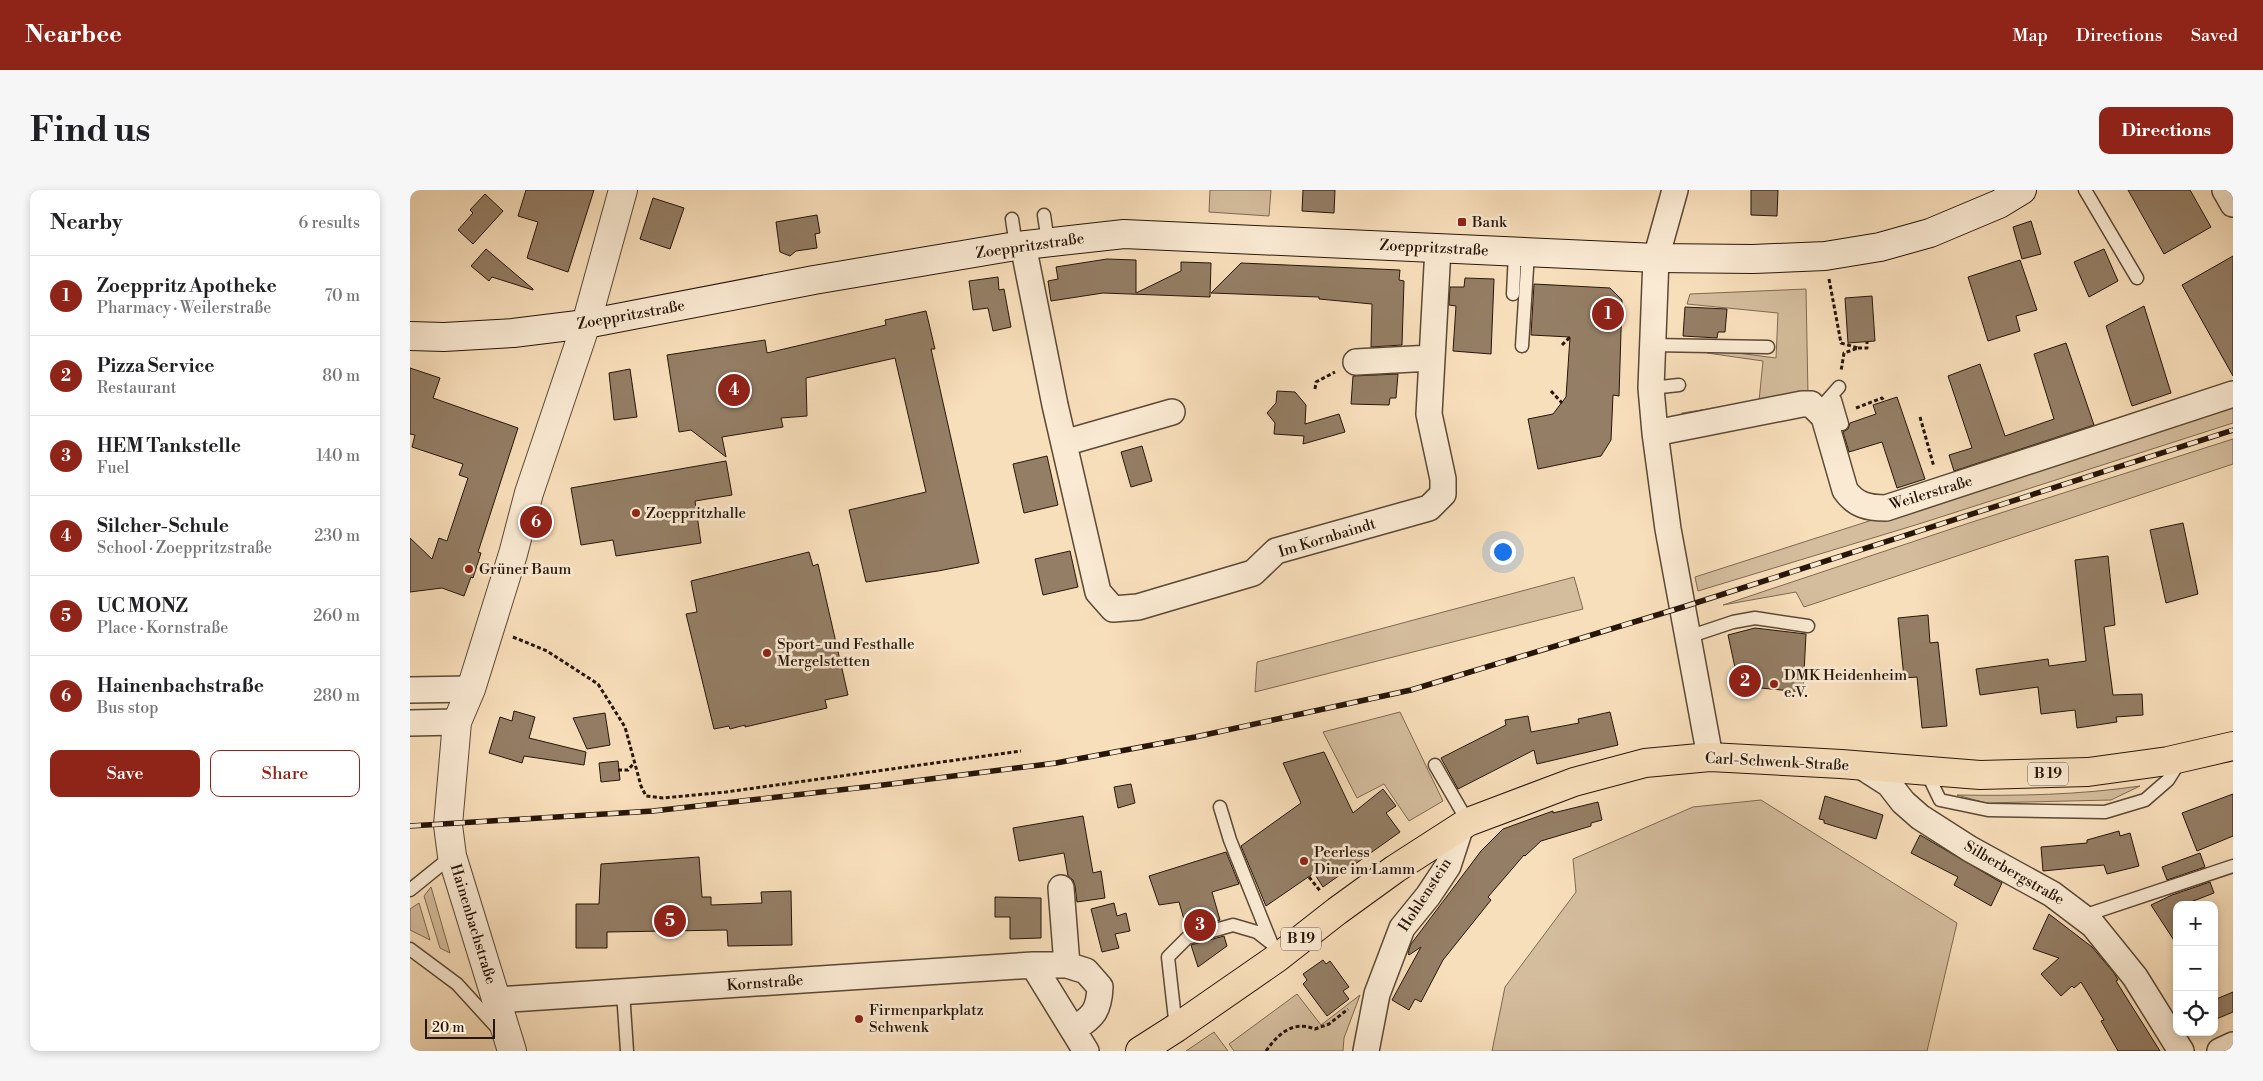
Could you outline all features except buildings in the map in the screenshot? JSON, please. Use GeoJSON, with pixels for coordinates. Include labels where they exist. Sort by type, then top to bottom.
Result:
{"type":"FeatureCollection","features":[{"type":"Feature","properties":{"kind":"main road","name":"Hainenbachstraße"},"geometry":{"type":"LineString","coordinates":[[511,1046],[452,856],[448,825],[457,722],[471,688],[513,554],[529,493],[586,324],[623,190]]}},
{"type":"Feature","properties":{"kind":"main road","name":"Zoeppritzstraße"},"geometry":{"type":"LineString","coordinates":[[410,336],[444,337],[513,333],[586,324],[1033,237],[1124,234],[1656,258],[1753,259],[1825,256],[1880,247],[1930,233],[1998,204],[2022,190]]}},
{"type":"Feature","properties":{"kind":"main road","name":"Carl-Schwenk-Straße"},"geometry":{"type":"LineString","coordinates":[[1140,1051],[1176,1028],[1274,951],[1336,911],[1395,869],[1461,833],[1574,782],[1645,763],[1710,757],[1861,766],[1980,776],[2088,772],[2182,758],[2233,746]]}},
{"type":"Feature","properties":{"kind":"street"},"geometry":{"type":"LineString","coordinates":[[1675,190],[1656,258],[1651,388],[1668,529],[1710,757]]}},
{"type":"Feature","properties":{"kind":"street"},"geometry":{"type":"LineString","coordinates":[[2226,190],[2233,204]]}},
{"type":"Feature","properties":{"kind":"street","name":"Im Kornbaindt"},"geometry":{"type":"LineString","coordinates":[[1033,237],[1064,443],[1098,592],[1113,609],[1138,607],[1253,573],[1276,551],[1429,508],[1443,494],[1444,479],[1429,414],[1438,248]]}},
{"type":"Feature","properties":{"kind":"street"},"geometry":{"type":"LineString","coordinates":[[1356,362],[1432,358]]}},
{"type":"Feature","properties":{"kind":"street","name":"Weilerstraße"},"geometry":{"type":"LineString","coordinates":[[1834,416],[1824,417],[1845,490],[1851,499],[1861,505],[1886,508],[2233,394]]}},
{"type":"Feature","properties":{"kind":"street"},"geometry":{"type":"LineString","coordinates":[[1655,433],[1802,404],[1811,404],[1834,416]]}},
{"type":"Feature","properties":{"kind":"street"},"geometry":{"type":"LineString","coordinates":[[1064,443],[1172,412]]}},
{"type":"Feature","properties":{"kind":"street"},"geometry":{"type":"LineString","coordinates":[[410,690],[471,688]]}},
{"type":"Feature","properties":{"kind":"street"},"geometry":{"type":"LineString","coordinates":[[410,723],[457,722]]}},
{"type":"Feature","properties":{"kind":"street","name":"Silberbergstraße"},"geometry":{"type":"LineString","coordinates":[[1861,766],[1890,784],[1903,802],[1920,817],[1970,849],[2052,894],[2083,916],[2093,925],[2135,977],[2181,1051]]}},
{"type":"Feature","properties":{"kind":"street","name":"Hohlenstein"},"geometry":{"type":"LineString","coordinates":[[1366,1051],[1377,994],[1402,928],[1433,889],[1448,866],[1461,833]]}},
{"type":"Feature","properties":{"kind":"street"},"geometry":{"type":"LineString","coordinates":[[1061,888],[1068,965]]}},
{"type":"Feature","properties":{"kind":"street"},"geometry":{"type":"LineString","coordinates":[[1033,965],[1086,1051]]}},
{"type":"Feature","properties":{"kind":"street","name":"Kornstraße"},"geometry":{"type":"LineString","coordinates":[[496,1000],[1033,965],[1068,965],[1086,971],[1100,987],[1099,1004],[1090,1019],[1074,1029]]}},
{"type":"Feature","properties":{"kind":"street"},"geometry":{"type":"LineString","coordinates":[[2220,1051],[2233,1045]]}},
{"type":"Feature","properties":{"kind":"lane"},"geometry":{"type":"LineString","coordinates":[[2085,190],[2137,278]]}},
{"type":"Feature","properties":{"kind":"lane"},"geometry":{"type":"LineString","coordinates":[[1012,218],[1033,237]]}},
{"type":"Feature","properties":{"kind":"lane"},"geometry":{"type":"LineString","coordinates":[[1513,294],[1522,253]]}},
{"type":"Feature","properties":{"kind":"lane"},"geometry":{"type":"LineString","coordinates":[[1522,253],[1522,346]]}},
{"type":"Feature","properties":{"kind":"lane"},"geometry":{"type":"LineString","coordinates":[[1652,344],[1768,347]]}},
{"type":"Feature","properties":{"kind":"lane"},"geometry":{"type":"LineString","coordinates":[[1651,388],[1679,384]]}},
{"type":"Feature","properties":{"kind":"lane"},"geometry":{"type":"LineString","coordinates":[[1834,416],[1840,387]]}},
{"type":"Feature","properties":{"kind":"lane"},"geometry":{"type":"LineString","coordinates":[[1688,637],[1733,622],[1755,618],[1808,626]]}},
{"type":"Feature","properties":{"kind":"lane"},"geometry":{"type":"LineString","coordinates":[[1926,771],[1940,800],[1988,810],[2106,812],[2145,800],[2168,780],[2182,758]]}},
{"type":"Feature","properties":{"kind":"lane"},"geometry":{"type":"LineString","coordinates":[[1435,765],[1461,833]]}},
{"type":"Feature","properties":{"kind":"lane"},"geometry":{"type":"LineString","coordinates":[[1220,807],[1230,840],[1274,951]]}},
{"type":"Feature","properties":{"kind":"lane"},"geometry":{"type":"LineString","coordinates":[[410,890],[452,856]]}},
{"type":"Feature","properties":{"kind":"lane"},"geometry":{"type":"LineString","coordinates":[[2083,916],[2233,866]]}},
{"type":"Feature","properties":{"kind":"lane"},"geometry":{"type":"LineString","coordinates":[[1176,1028],[1168,957],[1187,938],[1233,925],[1257,932],[1274,951]]}},
{"type":"Feature","properties":{"kind":"lane"},"geometry":{"type":"LineString","coordinates":[[410,949],[458,984],[511,1046]]}},
{"type":"Feature","properties":{"kind":"lane"},"geometry":{"type":"LineString","coordinates":[[623,992],[628,1051]]}},
{"type":"Feature","properties":{"kind":"path"},"geometry":{"type":"LineString","coordinates":[[1825,256],[1841,343],[1858,348],[1867,348],[1867,342]]}},
{"type":"Feature","properties":{"kind":"path"},"geometry":{"type":"LineString","coordinates":[[1562,345],[1570,337]]}},
{"type":"Feature","properties":{"kind":"path"},"geometry":{"type":"LineString","coordinates":[[1840,387],[1844,353],[1858,348]]}},
{"type":"Feature","properties":{"kind":"path"},"geometry":{"type":"LineString","coordinates":[[1551,391],[1562,403]]}},
{"type":"Feature","properties":{"kind":"path"},"geometry":{"type":"LineString","coordinates":[[1834,416],[1882,398],[1884,401]]}},
{"type":"Feature","properties":{"kind":"path"},"geometry":{"type":"LineString","coordinates":[[1920,417],[1942,490]]}},
{"type":"Feature","properties":{"kind":"path"},"geometry":{"type":"LineString","coordinates":[[490,627],[547,651],[598,684],[625,727],[641,786],[646,796],[663,798],[726,792],[1021,751]]}},
{"type":"Feature","properties":{"kind":"path"},"geometry":{"type":"LineString","coordinates":[[618,770],[628,770],[635,763]]}},
{"type":"Feature","properties":{"kind":"path"},"geometry":{"type":"LineString","coordinates":[[1309,877],[1314,884]]}},
{"type":"Feature","properties":{"kind":"path"},"geometry":{"type":"LineString","coordinates":[[1266,1051],[1275,1038],[1294,1026],[1308,1026],[1315,1029],[1329,1024],[1360,1001],[1377,994]]}},
{"type":"Feature","properties":{"kind":"shaded area"},"geometry":{"type":"Polygon","coordinates":[[[1210,190],[1271,190],[1269,216],[1209,212],[1210,190]]]}},
{"type":"Feature","properties":{"kind":"shaded area"},"geometry":{"type":"Polygon","coordinates":[[[1806,289],[1808,396],[1681,420],[1682,413],[1759,401],[1763,361],[1707,353],[1707,349],[1776,358],[1778,313],[1687,304],[1690,294],[1806,289]]]}},
{"type":"Feature","properties":{"kind":"shaded area"},"geometry":{"type":"Polygon","coordinates":[[[2233,404],[2233,423],[1922,523],[1698,591],[1695,577],[2233,404]]]}},
{"type":"Feature","properties":{"kind":"shaded area"},"geometry":{"type":"Polygon","coordinates":[[[2233,439],[2233,464],[1804,607],[1796,592],[1723,605],[1966,524],[2233,439]]]}},
{"type":"Feature","properties":{"kind":"shaded area"},"geometry":{"type":"Polygon","coordinates":[[[1574,577],[1583,609],[1255,692],[1257,662],[1574,577]]]}},
{"type":"Feature","properties":{"kind":"shaded area"},"geometry":{"type":"Polygon","coordinates":[[[1400,712],[1443,801],[1409,821],[1384,784],[1357,798],[1323,732],[1400,712]]]}},
{"type":"Feature","properties":{"kind":"shaded area"},"geometry":{"type":"Polygon","coordinates":[[[2140,786],[2111,800],[1986,803],[1957,795],[2049,794],[2140,786]]]}},
{"type":"Feature","properties":{"kind":"shaded area"},"geometry":{"type":"Polygon","coordinates":[[[1761,800],[1957,923],[1927,1051],[1492,1051],[1505,987],[1576,892],[1573,859],[1693,807],[1761,800]]]}},
{"type":"Feature","properties":{"kind":"shaded area"},"geometry":{"type":"Polygon","coordinates":[[[431,887],[450,953],[440,948],[424,896],[431,887]]]}},
{"type":"Feature","properties":{"kind":"shaded area"},"geometry":{"type":"Polygon","coordinates":[[[419,903],[430,940],[410,930],[410,909],[419,903]]]}},
{"type":"Feature","properties":{"kind":"shaded area"},"geometry":{"type":"Polygon","coordinates":[[[1297,994],[1321,1025],[1360,995],[1344,1038],[1343,1051],[1234,1051],[1229,1044],[1297,994]]]}},
{"type":"Feature","properties":{"kind":"shaded area"},"geometry":{"type":"Polygon","coordinates":[[[1214,1032],[1228,1051],[1186,1051],[1214,1032]]]}},
{"type":"Feature","properties":{"kind":"railway"},"geometry":{"type":"LineString","coordinates":[[410,826],[653,811],[883,785],[1056,763],[1195,737],[1411,690],[1683,607],[2233,430]]}},
{"type":"Feature","properties":{"kind":"place","name":"Bank"},"geometry":{"type":"Point","coordinates":[1462,222]}},
{"type":"Feature","properties":{"kind":"place","name":"Zoeppritz Apotheke"},"geometry":{"type":"Point","coordinates":[1608,314]}},
{"type":"Feature","properties":{"kind":"place","name":"Silcher-Schule"},"geometry":{"type":"Point","coordinates":[734,390]}},
{"type":"Feature","properties":{"kind":"place","name":"Zoeppritzhalle"},"geometry":{"type":"Point","coordinates":[636,513]}},
{"type":"Feature","properties":{"kind":"place","name":"Hainenbachstraße"},"geometry":{"type":"Point","coordinates":[536,522]}},
{"type":"Feature","properties":{"kind":"place","name":"Grüner Baum"},"geometry":{"type":"Point","coordinates":[469,569]}},
{"type":"Feature","properties":{"kind":"place","name":"Sport- und Festhalle Mergelstetten"},"geometry":{"type":"Point","coordinates":[767,653]}},
{"type":"Feature","properties":{"kind":"place","name":"Pizza Service"},"geometry":{"type":"Point","coordinates":[1745,681]}},
{"type":"Feature","properties":{"kind":"place","name":"DMK Heidenheim e.V."},"geometry":{"type":"Point","coordinates":[1774,684]}},
{"type":"Feature","properties":{"kind":"place","name":"Peerless Dine im Lamm"},"geometry":{"type":"Point","coordinates":[1304,861]}},
{"type":"Feature","properties":{"kind":"place","name":"UC MONZ"},"geometry":{"type":"Point","coordinates":[670,921]}},
{"type":"Feature","properties":{"kind":"place","name":"HEM Tankstelle"},"geometry":{"type":"Point","coordinates":[1200,925]}},
{"type":"Feature","properties":{"kind":"place","name":"Firmenparkplatz Schwenk"},"geometry":{"type":"Point","coordinates":[859,1019]}}]}
